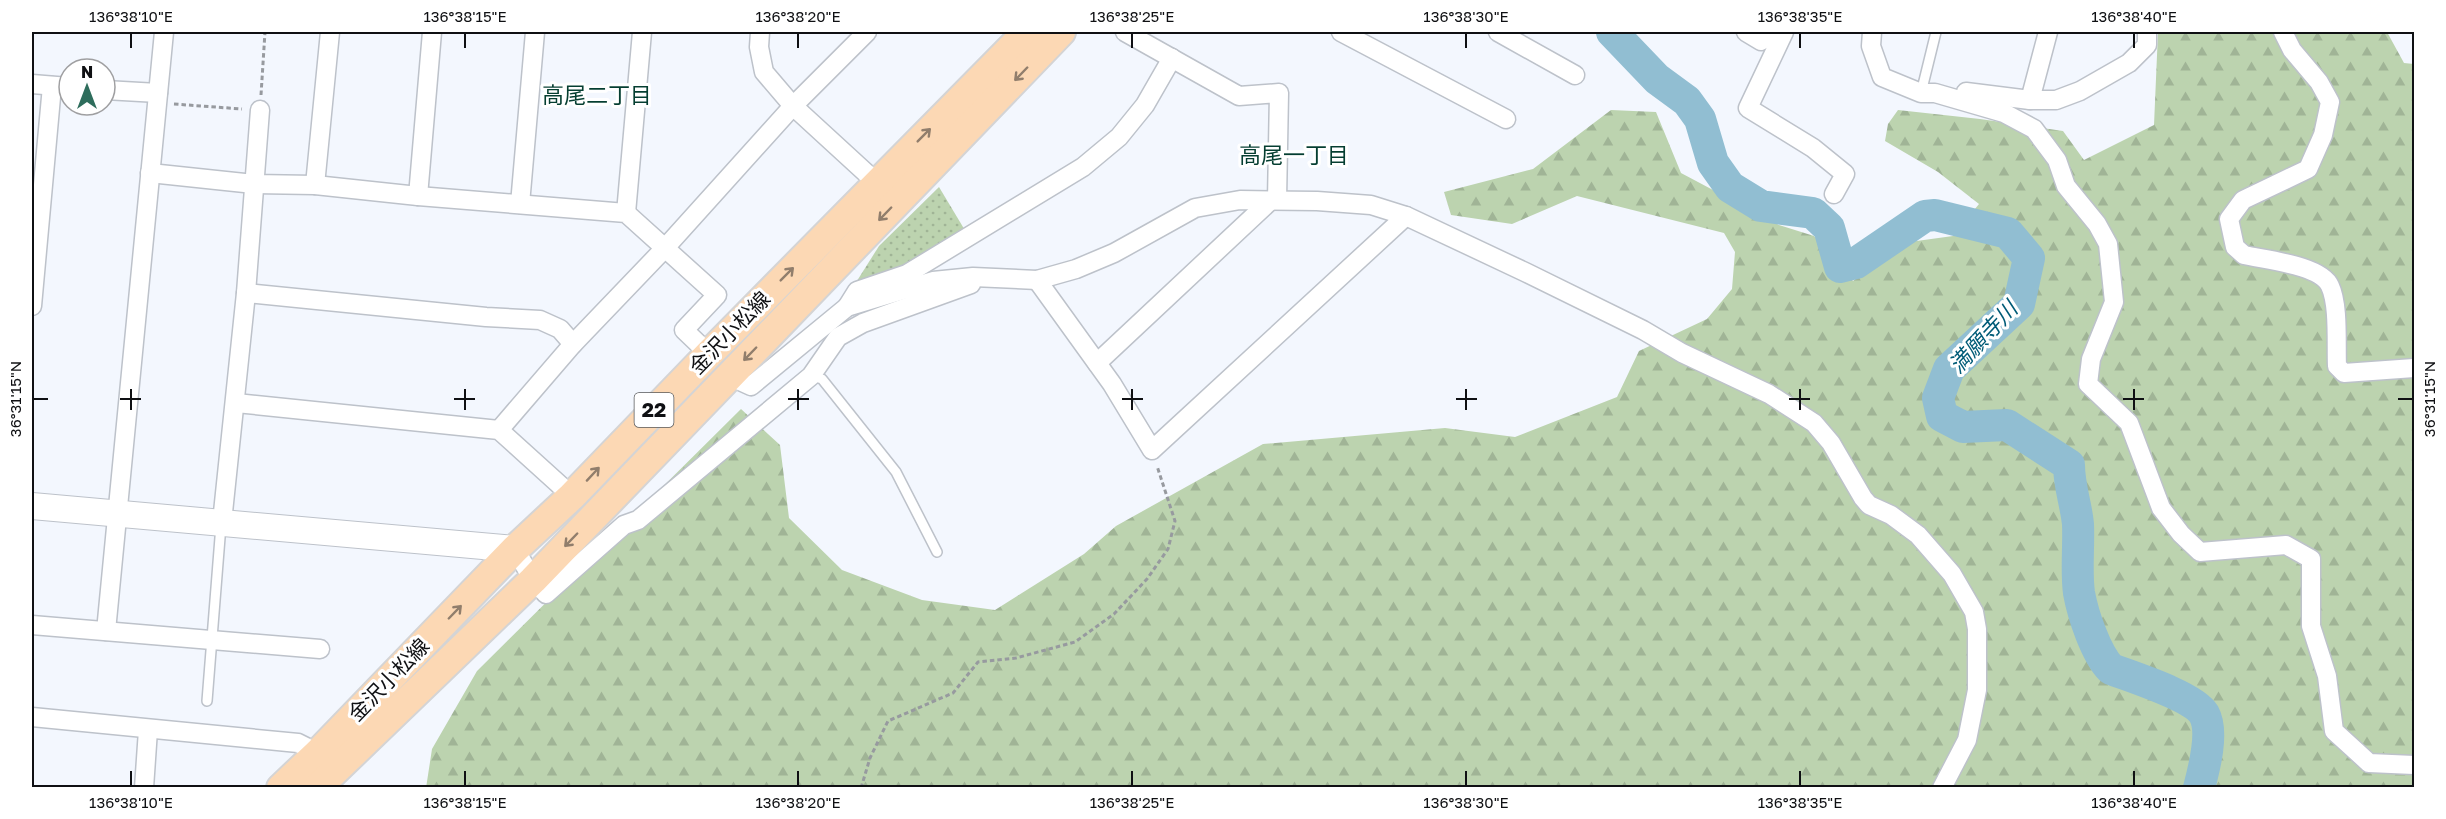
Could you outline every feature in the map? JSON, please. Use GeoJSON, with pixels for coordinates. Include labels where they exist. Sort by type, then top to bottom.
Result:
{"type":"FeatureCollection","features":[{"type":"Feature","properties":{"kind":"main road","name":"金沢小松線"},"geometry":{"type":"LineString","coordinates":[[280,788],[318,753],[515,549],[572,496],[1027,32]]}},
{"type":"Feature","properties":{"kind":"main road","name":"金沢小松線"},"geometry":{"type":"LineString","coordinates":[[317,788],[533,580],[1061,32]]}},
{"type":"Feature","properties":{"kind":"street"},"geometry":{"type":"LineString","coordinates":[[106,631],[164,32]]}},
{"type":"Feature","properties":{"kind":"street"},"geometry":{"type":"LineString","coordinates":[[315,185],[330,32]]}},
{"type":"Feature","properties":{"kind":"street"},"geometry":{"type":"LineString","coordinates":[[418,196],[432,32]]}},
{"type":"Feature","properties":{"kind":"street"},"geometry":{"type":"LineString","coordinates":[[520,204],[535,32]]}},
{"type":"Feature","properties":{"kind":"street"},"geometry":{"type":"LineString","coordinates":[[626,213],[642,32]]}},
{"type":"Feature","properties":{"kind":"street"},"geometry":{"type":"LineString","coordinates":[[760,32],[759,47],[764,72],[794,106],[877,183]]}},
{"type":"Feature","properties":{"kind":"street"},"geometry":{"type":"LineString","coordinates":[[499,430],[573,344],[665,248],[794,106],[867,32]]}},
{"type":"Feature","properties":{"kind":"street"},"geometry":{"type":"LineString","coordinates":[[1097,363],[1273,201],[1279,93],[1239,96],[1125,32]]}},
{"type":"Feature","properties":{"kind":"street"},"geometry":{"type":"LineString","coordinates":[[1341,32],[1506,119]]}},
{"type":"Feature","properties":{"kind":"street"},"geometry":{"type":"LineString","coordinates":[[1498,32],[1575,75]]}},
{"type":"Feature","properties":{"kind":"street"},"geometry":{"type":"LineString","coordinates":[[1746,32],[1761,41],[1766,32]]}},
{"type":"Feature","properties":{"kind":"street"},"geometry":{"type":"LineString","coordinates":[[1784,32],[1748,108],[1813,148],[1845,174],[1834,194]]}},
{"type":"Feature","properties":{"kind":"street"},"geometry":{"type":"LineString","coordinates":[[1872,32],[1871,46],[1882,77],[1921,93],[1935,93],[2004,112],[2034,129],[2057,160],[2066,186],[2097,224],[2108,244],[2114,302],[2091,359],[2088,384],[2129,423],[2161,508],[2181,534],[2200,552],[2286,545],[2311,560],[2311,626],[2327,676],[2334,731],[2368,763],[2415,765]]}},
{"type":"Feature","properties":{"kind":"street"},"geometry":{"type":"LineString","coordinates":[[2030,100],[2048,32]]}},
{"type":"Feature","properties":{"kind":"street"},"geometry":{"type":"LineString","coordinates":[[1947,96],[1959,91],[2030,100],[2056,100],[2080,91],[2129,63],[2146,45],[2146,32]]}},
{"type":"Feature","properties":{"kind":"street"},"geometry":{"type":"LineString","coordinates":[[2283,32],[2292,50],[2319,82],[2330,102],[2323,135],[2308,169],[2243,200],[2229,219],[2235,247],[2244,255],[2316,271],[2330,284],[2334,297],[2337,366],[2344,373],[2415,368]]}},
{"type":"Feature","properties":{"kind":"street"},"geometry":{"type":"LineString","coordinates":[[729,376],[751,387],[847,307],[857,291],[907,274],[1083,167],[1119,137],[1145,105],[1172,58]]}},
{"type":"Feature","properties":{"kind":"street"},"geometry":{"type":"LineString","coordinates":[[32,84],[57,87]]}},
{"type":"Feature","properties":{"kind":"street"},"geometry":{"type":"LineString","coordinates":[[117,92],[158,98]]}},
{"type":"Feature","properties":{"kind":"street"},"geometry":{"type":"LineString","coordinates":[[32,306],[57,110]]}},
{"type":"Feature","properties":{"kind":"street"},"geometry":{"type":"LineString","coordinates":[[222,522],[236,403],[260,110]]}},
{"type":"Feature","properties":{"kind":"street"},"geometry":{"type":"LineString","coordinates":[[150,173],[254,184],[315,185],[626,213],[717,295],[684,330],[709,354]]}},
{"type":"Feature","properties":{"kind":"street"},"geometry":{"type":"LineString","coordinates":[[847,307],[933,281],[973,277],[1037,280],[1076,269],[1114,253],[1195,208],[1240,200],[1371,205],[1406,216],[1644,330],[1682,352],[1769,394],[1814,423],[1831,443],[1863,498],[1869,505],[1891,515],[1918,535],[1952,574],[1974,612],[1977,629],[1977,690],[1967,740],[1942,788]]}},
{"type":"Feature","properties":{"kind":"street"},"geometry":{"type":"LineString","coordinates":[[1037,280],[1097,363],[1152,450],[1406,216]]}},
{"type":"Feature","properties":{"kind":"street"},"geometry":{"type":"LineString","coordinates":[[32,506],[515,549],[533,580],[546,594],[624,525],[638,520],[810,376],[838,337],[855,327],[988,278]]}},
{"type":"Feature","properties":{"kind":"street"},"geometry":{"type":"LineString","coordinates":[[246,293],[540,320],[560,329],[573,344]]}},
{"type":"Feature","properties":{"kind":"street"},"geometry":{"type":"LineString","coordinates":[[236,403],[499,430],[572,496]]}},
{"type":"Feature","properties":{"kind":"street"},"geometry":{"type":"LineString","coordinates":[[32,625],[321,649]]}},
{"type":"Feature","properties":{"kind":"street"},"geometry":{"type":"LineString","coordinates":[[32,717],[298,743],[318,753]]}},
{"type":"Feature","properties":{"kind":"street"},"geometry":{"type":"LineString","coordinates":[[144,788],[148,730]]}},
{"type":"Feature","properties":{"kind":"lane"},"geometry":{"type":"LineString","coordinates":[[1921,93],[1936,32]]}},
{"type":"Feature","properties":{"kind":"lane"},"geometry":{"type":"LineString","coordinates":[[810,376],[822,379],[896,472],[937,552]]}},
{"type":"Feature","properties":{"kind":"lane"},"geometry":{"type":"LineString","coordinates":[[207,701],[210,639],[222,522]]}},
{"type":"Feature","properties":{"kind":"path"},"geometry":{"type":"LineString","coordinates":[[158,98],[260,110],[265,32]]}},
{"type":"Feature","properties":{"kind":"path"},"geometry":{"type":"LineString","coordinates":[[861,788],[870,758],[888,721],[952,693],[978,662],[1016,658],[1075,642],[1114,614],[1147,579],[1168,549],[1175,521],[1152,450]]}},
{"type":"Feature","properties":{"kind":"green space"},"geometry":{"type":"Polygon","coordinates":[[[2158,32],[2387,32],[2404,63],[2414,64],[2414,787],[426,788],[432,749],[477,671],[741,409],[780,445],[789,518],[842,570],[922,600],[995,610],[1084,554],[1116,526],[1263,444],[1445,428],[1515,437],[1617,397],[1639,351],[1707,319],[1732,289],[1735,252],[1724,233],[1577,196],[1512,224],[1451,215],[1444,192],[1533,169],[1611,110],[1656,112],[1681,173],[1779,225],[1814,236],[1853,281],[1902,243],[1953,236],[1979,204],[1938,172],[1885,141],[1888,124],[1898,110],[2063,131],[2084,160],[2154,125],[2158,32]]]}},
{"type":"Feature","properties":{"kind":"green space"},"geometry":{"type":"Polygon","coordinates":[[[939,187],[966,232],[898,271],[855,284],[879,246],[939,187]]]}},
{"type":"Feature","properties":{"kind":"waterway","name":"満願寺川"},"geometry":{"type":"LineString","coordinates":[[1612,32],[1657,79],[1687,101],[1700,119],[1713,163],[1730,187],[1761,206],[1813,213],[1829,228],[1840,267],[1856,263],[1925,216],[1935,215],[2008,233],[2029,258],[2019,304],[1949,369],[1938,398],[1942,416],[1963,427],[2007,425],[2069,465],[2078,524],[2079,593],[2091,634],[2100,654],[2111,669],[2188,700],[2204,714],[2208,740],[2199,788]]}},
{"type":"Feature","properties":{"kind":"district","name":"高尾二丁目"},"geometry":{"type":"Point","coordinates":[597,95]}},
{"type":"Feature","properties":{"kind":"district","name":"高尾一丁目"},"geometry":{"type":"Point","coordinates":[1294,155]}}]}
